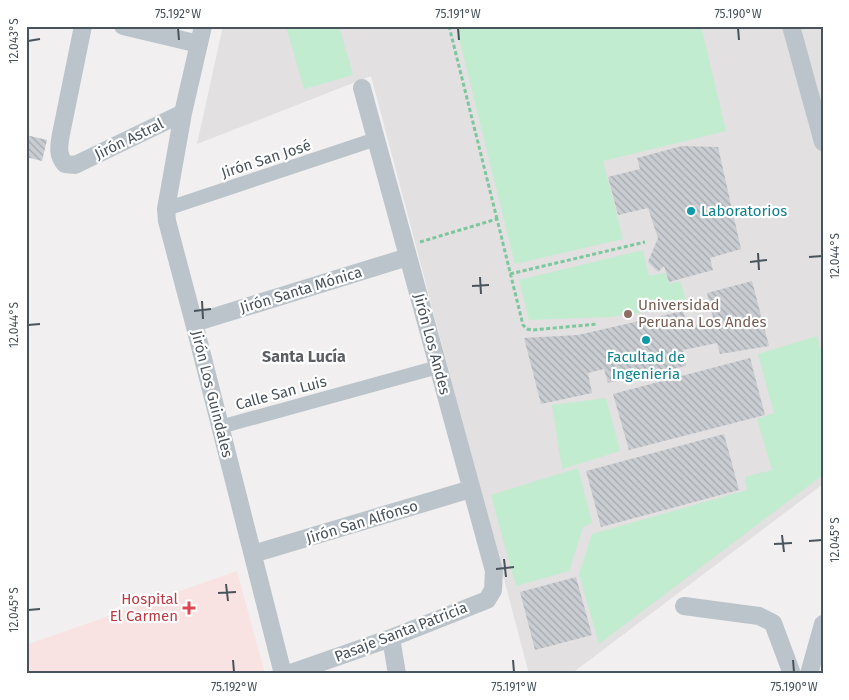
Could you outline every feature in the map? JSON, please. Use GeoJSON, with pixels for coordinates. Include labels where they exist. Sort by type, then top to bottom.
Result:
{"type":"FeatureCollection","features":[{"type":"Feature","properties":{"kind":"street","name":"Jirón Astral"},"geometry":{"type":"LineString","coordinates":[[83,26],[59,149],[60,159],[65,164],[75,165],[183,113]]}},
{"type":"Feature","properties":{"kind":"street"},"geometry":{"type":"LineString","coordinates":[[123,26],[199,44]]}},
{"type":"Feature","properties":{"kind":"street","name":"Jirón Los Guindales"},"geometry":{"type":"LineString","coordinates":[[203,26],[183,113],[166,209],[166,221],[194,322],[283,674]]}},
{"type":"Feature","properties":{"kind":"street"},"geometry":{"type":"LineString","coordinates":[[791,26],[823,142]]}},
{"type":"Feature","properties":{"kind":"street","name":"Jirón Los Andes"},"geometry":{"type":"LineString","coordinates":[[362,88],[494,572],[493,590],[487,600]]}},
{"type":"Feature","properties":{"kind":"street","name":"Jirón San José"},"geometry":{"type":"LineString","coordinates":[[166,209],[376,139]]}},
{"type":"Feature","properties":{"kind":"street","name":"Jirón Santa Mónica"},"geometry":{"type":"LineString","coordinates":[[194,322],[407,251]]}},
{"type":"Feature","properties":{"kind":"street","name":"Calle San Luis"},"geometry":{"type":"LineString","coordinates":[[220,427],[438,368]]}},
{"type":"Feature","properties":{"kind":"street","name":"Jirón San Alfonso"},"geometry":{"type":"LineString","coordinates":[[252,554],[471,489]]}},
{"type":"Feature","properties":{"kind":"street","name":"Pasaje Santa Patricia"},"geometry":{"type":"LineString","coordinates":[[288,674],[391,638],[487,600]]}},
{"type":"Feature","properties":{"kind":"street"},"geometry":{"type":"LineString","coordinates":[[684,606],[759,616],[773,623],[792,674]]}},
{"type":"Feature","properties":{"kind":"street"},"geometry":{"type":"LineString","coordinates":[[809,674],[823,624]]}},
{"type":"Feature","properties":{"kind":"street"},"geometry":{"type":"LineString","coordinates":[[391,638],[397,674]]}},
{"type":"Feature","properties":{"kind":"path"},"geometry":{"type":"LineString","coordinates":[[449,26],[523,325],[527,329],[532,330],[598,324]]}},
{"type":"Feature","properties":{"kind":"path"},"geometry":{"type":"LineString","coordinates":[[407,251],[497,219]]}},
{"type":"Feature","properties":{"kind":"path"},"geometry":{"type":"LineString","coordinates":[[510,274],[645,242]]}},
{"type":"Feature","properties":{"kind":"shaded area","name":"Universidad Peruana Los Andes"},"geometry":{"type":"Polygon","coordinates":[[[223,26],[823,26],[823,484],[571,674],[529,674],[371,76],[197,144],[223,26]]]}},
{"type":"Feature","properties":{"kind":"shaded area","name":"Hospital El Carmen"},"geometry":{"type":"Polygon","coordinates":[[[237,571],[265,674],[26,674],[26,645],[237,571]]]}},
{"type":"Feature","properties":{"kind":"green space"},"geometry":{"type":"Polygon","coordinates":[[[286,26],[339,26],[353,75],[304,89],[286,26]]]}},
{"type":"Feature","properties":{"kind":"green space"},"geometry":{"type":"Polygon","coordinates":[[[456,26],[701,26],[726,131],[603,161],[623,239],[515,264],[456,26]]]}},
{"type":"Feature","properties":{"kind":"green space"},"geometry":{"type":"Polygon","coordinates":[[[643,250],[649,276],[665,273],[670,284],[680,281],[688,306],[610,317],[529,320],[519,280],[643,250]]]}},
{"type":"Feature","properties":{"kind":"green space"},"geometry":{"type":"Polygon","coordinates":[[[817,336],[823,356],[823,475],[599,644],[579,574],[592,534],[747,490],[745,477],[772,470],[757,419],[774,413],[758,354],[817,336]]]}},
{"type":"Feature","properties":{"kind":"green space"},"geometry":{"type":"Polygon","coordinates":[[[606,398],[620,451],[562,469],[552,405],[606,398]]]}},
{"type":"Feature","properties":{"kind":"green space"},"geometry":{"type":"Polygon","coordinates":[[[578,468],[592,523],[583,527],[569,571],[516,586],[491,495],[578,468]]]}},
{"type":"Feature","properties":{"kind":"building"},"geometry":{"type":"Polygon","coordinates":[[[26,135],[47,140],[42,161],[26,157],[26,135]]]}},
{"type":"Feature","properties":{"kind":"building","name":"Laboratorios"},"geometry":{"type":"Polygon","coordinates":[[[682,146],[718,147],[741,249],[710,258],[713,270],[669,282],[664,266],[658,272],[648,262],[658,238],[648,208],[618,215],[608,177],[640,169],[637,158],[682,146]]]}},
{"type":"Feature","properties":{"kind":"building","name":"Facultad de Ingenieria"},"geometry":{"type":"Polygon","coordinates":[[[752,281],[769,346],[720,354],[717,343],[683,350],[686,366],[608,383],[604,369],[588,373],[592,393],[541,404],[524,338],[578,335],[683,311],[688,327],[714,321],[707,293],[752,281]]]}},
{"type":"Feature","properties":{"kind":"building"},"geometry":{"type":"Polygon","coordinates":[[[750,358],[765,415],[629,450],[613,394],[750,358]]]}},
{"type":"Feature","properties":{"kind":"building"},"geometry":{"type":"Polygon","coordinates":[[[724,434],[739,490],[601,527],[586,471],[724,434]]]}},
{"type":"Feature","properties":{"kind":"building"},"geometry":{"type":"Polygon","coordinates":[[[576,577],[592,635],[535,650],[520,592],[576,577]]]}},
{"type":"Feature","properties":{"kind":"place","name":"Laboratorios"},"geometry":{"type":"Point","coordinates":[691,211]}},
{"type":"Feature","properties":{"kind":"place","name":"Universidad Peruana Los Andes"},"geometry":{"type":"Point","coordinates":[628,314]}},
{"type":"Feature","properties":{"kind":"place","name":"Facultad de Ingenieria"},"geometry":{"type":"Point","coordinates":[646,340]}},
{"type":"Feature","properties":{"kind":"place","name":"Hospital El Carmen"},"geometry":{"type":"Point","coordinates":[189,608]}},
{"type":"Feature","properties":{"kind":"district","name":"Santa Lucía"},"geometry":{"type":"Point","coordinates":[304,356]}}]}
